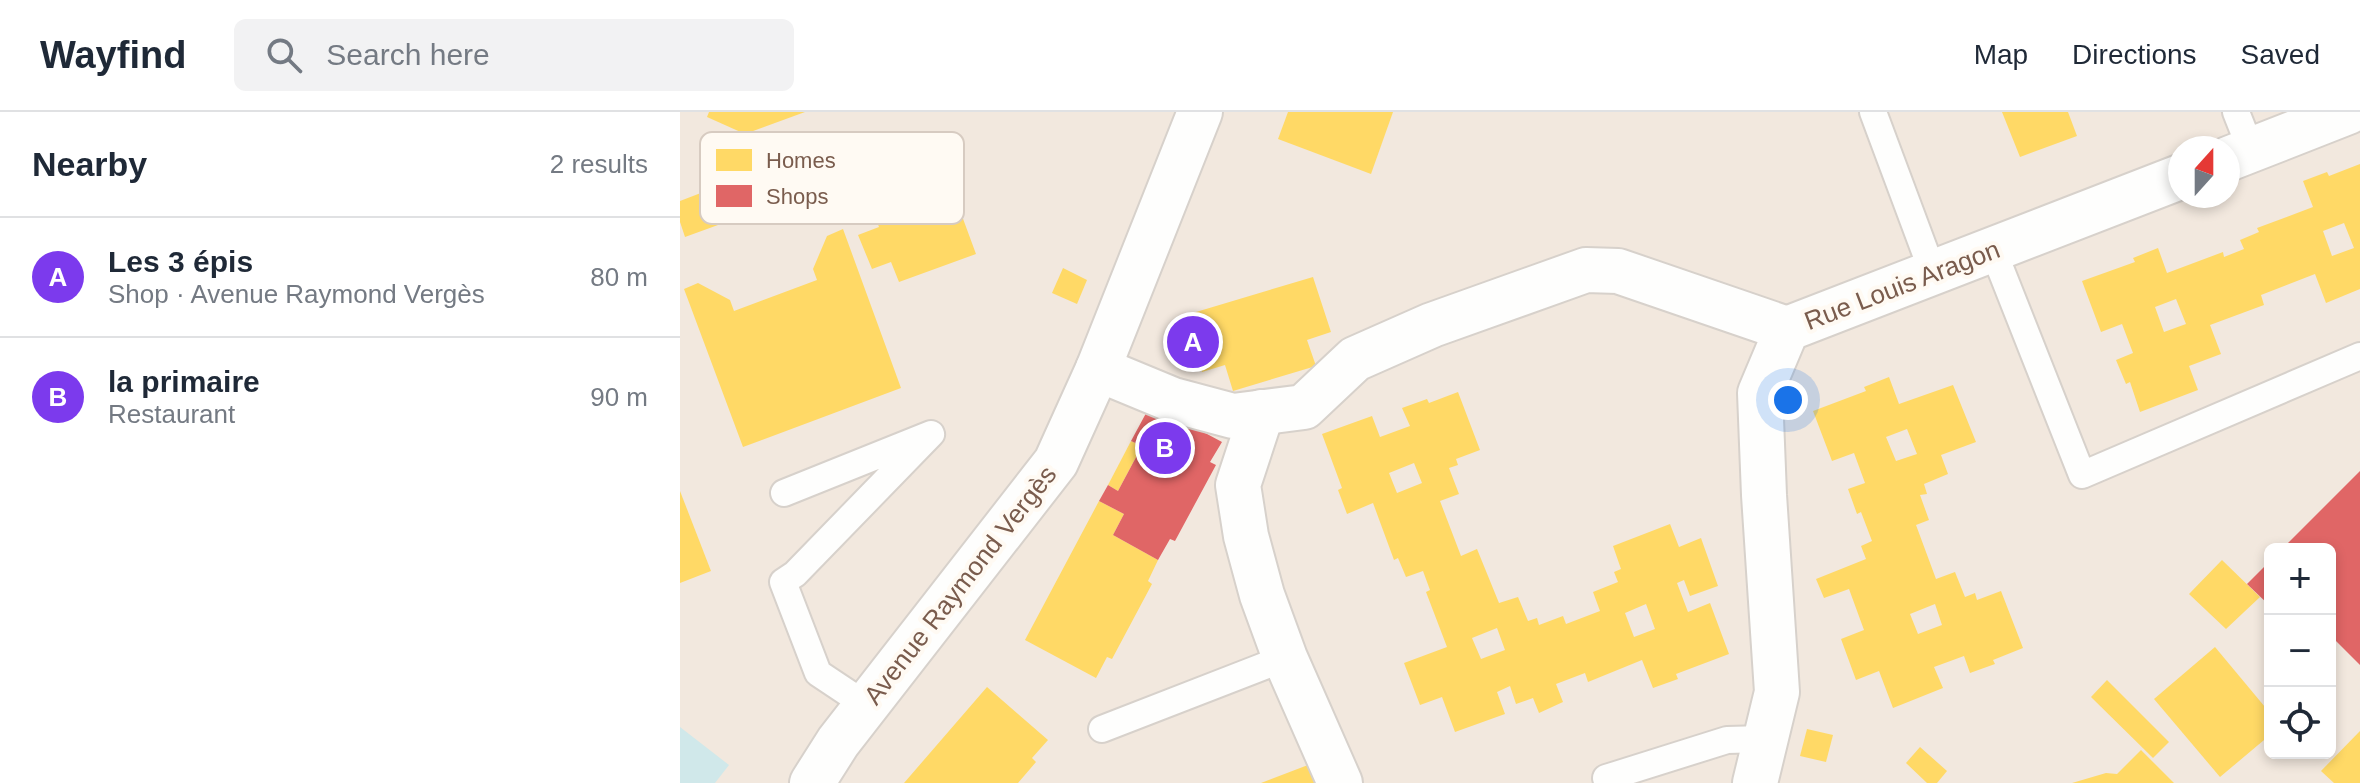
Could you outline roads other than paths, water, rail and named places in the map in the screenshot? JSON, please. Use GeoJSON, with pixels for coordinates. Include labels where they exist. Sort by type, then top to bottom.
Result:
{"type":"FeatureCollection","features":[{"type":"Feature","properties":{"kind":"street","name":"Avenue Raymond Vergès"},"geometry":{"type":"LineString","coordinates":[[812,783],[866,705],[1056,462],[1098,369],[1200,112]]}},
{"type":"Feature","properties":{"kind":"street"},"geometry":{"type":"LineString","coordinates":[[2240,139],[2348,112]]}},
{"type":"Feature","properties":{"kind":"street","name":"Rue Louis Aragon"},"geometry":{"type":"LineString","coordinates":[[1755,783],[1777,692],[1760,393],[1787,329],[2168,182]]}},
{"type":"Feature","properties":{"kind":"street"},"geometry":{"type":"LineString","coordinates":[[1098,369],[1173,400],[1233,416],[1304,407],[1355,359],[1432,325],[1586,270],[1618,271],[1787,329]]}},
{"type":"Feature","properties":{"kind":"street"},"geometry":{"type":"LineString","coordinates":[[1262,412],[1238,485],[1246,536],[1262,595],[1285,658],[1340,783]]}},
{"type":"Feature","properties":{"kind":"lane"},"geometry":{"type":"LineString","coordinates":[[1873,112],[1933,273]]}},
{"type":"Feature","properties":{"kind":"lane"},"geometry":{"type":"LineString","coordinates":[[1993,250],[2082,475],[2360,356]]}},
{"type":"Feature","properties":{"kind":"lane"},"geometry":{"type":"LineString","coordinates":[[784,493],[931,434],[806,563],[783,582],[818,673],[866,705]]}},
{"type":"Feature","properties":{"kind":"lane"},"geometry":{"type":"LineString","coordinates":[[1102,729],[1285,658]]}},
{"type":"Feature","properties":{"kind":"lane"},"geometry":{"type":"LineString","coordinates":[[1606,778],[1727,740],[1765,739]]}},
{"type":"Feature","properties":{"kind":"water"},"geometry":{"type":"Polygon","coordinates":[[[680,727],[729,765],[715,783],[680,783],[680,727]]]}},
{"type":"Feature","properties":{"kind":"place","name":"Les 3 épis"},"geometry":{"type":"Point","coordinates":[1193,342]}},
{"type":"Feature","properties":{"kind":"place","name":"la primaire"},"geometry":{"type":"Point","coordinates":[1165,448]}}]}
